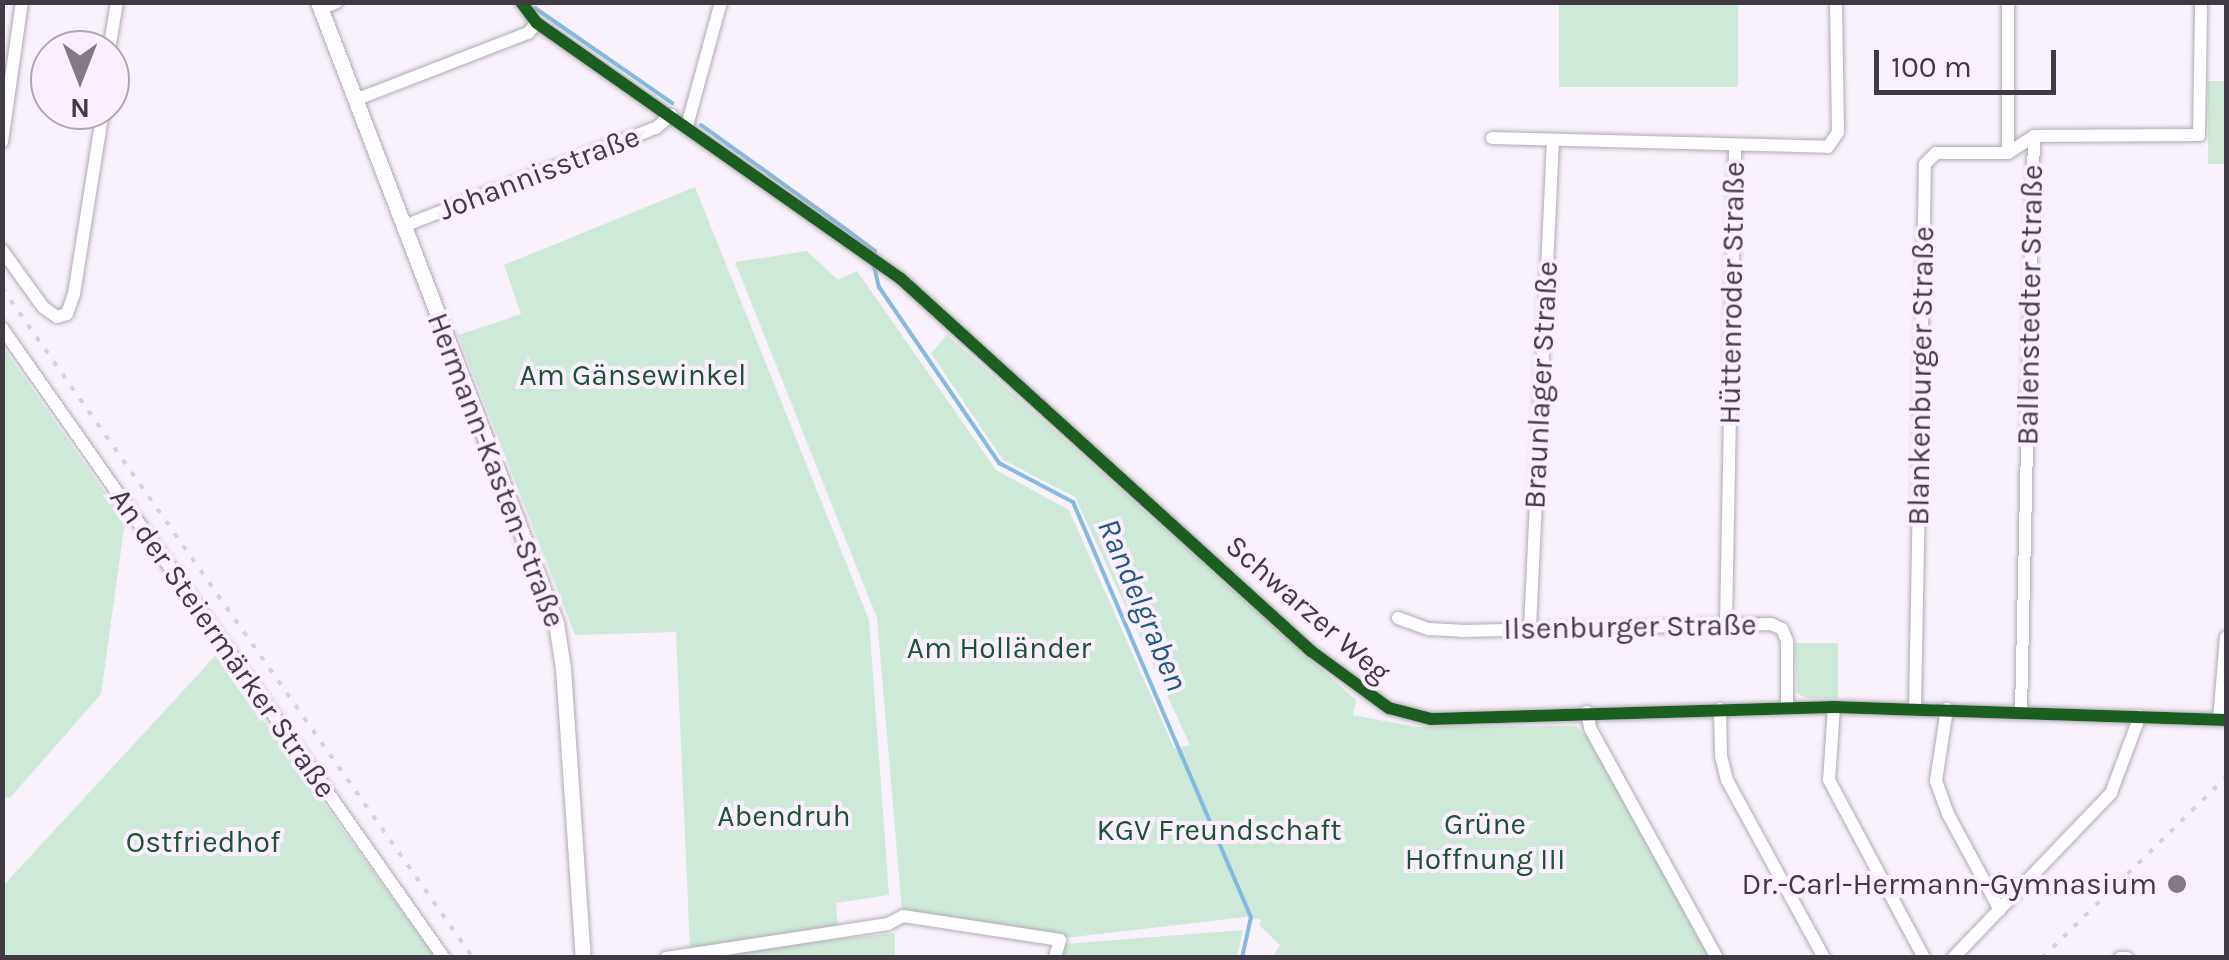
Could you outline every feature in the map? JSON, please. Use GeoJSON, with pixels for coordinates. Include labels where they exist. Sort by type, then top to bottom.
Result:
{"type":"FeatureCollection","features":[{"type":"Feature","properties":{"kind":"street"},"geometry":{"type":"LineString","coordinates":[[2,142],[22,2]]}},
{"type":"Feature","properties":{"kind":"street"},"geometry":{"type":"LineString","coordinates":[[112,30],[116,2]]}},
{"type":"Feature","properties":{"kind":"street"},"geometry":{"type":"LineString","coordinates":[[319,6],[337,2]]}},
{"type":"Feature","properties":{"kind":"street"},"geometry":{"type":"LineString","coordinates":[[521,2],[537,23],[688,126],[721,2]]}},
{"type":"Feature","properties":{"kind":"street","name":"Hüttenroder Straße"},"geometry":{"type":"LineString","coordinates":[[1726,622],[1735,146],[1821,148],[1837,138],[1840,68],[1836,2]]}},
{"type":"Feature","properties":{"kind":"street"},"geometry":{"type":"LineString","coordinates":[[2008,2],[2008,153]]}},
{"type":"Feature","properties":{"kind":"street","name":"Ballenstedter Straße"},"geometry":{"type":"LineString","coordinates":[[2021,712],[2034,136],[2199,135],[2201,2]]}},
{"type":"Feature","properties":{"kind":"street","name":"Hermann-Kasten-Straße"},"geometry":{"type":"LineString","coordinates":[[319,6],[559,637],[583,958]]}},
{"type":"Feature","properties":{"kind":"street"},"geometry":{"type":"LineString","coordinates":[[355,100],[528,33],[537,23]]}},
{"type":"Feature","properties":{"kind":"street","name":"Johannisstraße"},"geometry":{"type":"LineString","coordinates":[[404,226],[656,128],[671,115]]}},
{"type":"Feature","properties":{"kind":"street","name":"Schwarzer Weg"},"geometry":{"type":"LineString","coordinates":[[688,126],[887,268],[1311,651],[1376,702],[1410,716],[1834,707],[2223,720]]}},
{"type":"Feature","properties":{"kind":"street"},"geometry":{"type":"LineString","coordinates":[[2,250],[43,308],[63,318],[74,294],[100,130]]}},
{"type":"Feature","properties":{"kind":"street"},"geometry":{"type":"LineString","coordinates":[[2008,153],[2034,136]]}},
{"type":"Feature","properties":{"kind":"street"},"geometry":{"type":"LineString","coordinates":[[1492,138],[1735,146]]}},
{"type":"Feature","properties":{"kind":"street","name":"Braunlager Straße"},"geometry":{"type":"LineString","coordinates":[[1530,628],[1553,142]]}},
{"type":"Feature","properties":{"kind":"street","name":"Blankenburger Straße"},"geometry":{"type":"LineString","coordinates":[[1915,708],[1925,164],[1936,153],[2008,153]]}},
{"type":"Feature","properties":{"kind":"street","name":"An der Steiermärker Straße"},"geometry":{"type":"LineString","coordinates":[[2,328],[444,958]]}},
{"type":"Feature","properties":{"kind":"street","name":"Ilsenburger Straße"},"geometry":{"type":"LineString","coordinates":[[1398,618],[1429,629],[1462,631],[1726,622],[1771,624],[1782,629],[1787,640],[1787,708]]}},
{"type":"Feature","properties":{"kind":"street"},"geometry":{"type":"LineString","coordinates":[[2223,720],[2226,638]]}},
{"type":"Feature","properties":{"kind":"street"},"geometry":{"type":"LineString","coordinates":[[1834,707],[1829,780],[1924,958]]}},
{"type":"Feature","properties":{"kind":"street"},"geometry":{"type":"LineString","coordinates":[[1720,709],[1720,756],[1727,780],[1824,958]]}},
{"type":"Feature","properties":{"kind":"street"},"geometry":{"type":"LineString","coordinates":[[1947,709],[1936,781],[1948,814],[2000,910]]}},
{"type":"Feature","properties":{"kind":"street"},"geometry":{"type":"LineString","coordinates":[[1587,712],[1590,728],[1717,958]]}},
{"type":"Feature","properties":{"kind":"street"},"geometry":{"type":"LineString","coordinates":[[1953,958],[2111,793],[2140,716]]}},
{"type":"Feature","properties":{"kind":"street"},"geometry":{"type":"LineString","coordinates":[[666,958],[888,924],[904,916],[1060,940],[1055,958]]}},
{"type":"Feature","properties":{"kind":"green space"},"geometry":{"type":"Polygon","coordinates":[[[1559,3],[1738,3],[1738,87],[1559,87],[1559,3]]]}},
{"type":"Feature","properties":{"kind":"green space"},"geometry":{"type":"Polygon","coordinates":[[[2208,81],[2226,81],[2226,164],[2208,164],[2208,81]]]}},
{"type":"Feature","properties":{"kind":"green space"},"geometry":{"type":"Polygon","coordinates":[[[695,187],[869,620],[889,895],[836,903],[838,929],[690,949],[676,632],[575,635],[458,335],[521,314],[504,265],[695,187]]]}},
{"type":"Feature","properties":{"kind":"green space"},"geometry":{"type":"Polygon","coordinates":[[[807,251],[838,280],[857,271],[996,470],[1069,510],[1174,748],[1190,745],[1075,497],[1003,460],[931,353],[947,335],[1356,700],[1353,715],[1416,727],[1576,726],[1587,737],[1711,957],[1273,957],[1280,945],[1259,925],[1262,920],[1246,917],[1065,938],[902,911],[877,618],[735,262],[807,251]]]}},
{"type":"Feature","properties":{"kind":"green space"},"geometry":{"type":"Polygon","coordinates":[[[2,346],[125,521],[101,694],[10,798],[2,798],[2,346]]]}},
{"type":"Feature","properties":{"kind":"green space"},"geometry":{"type":"Polygon","coordinates":[[[1795,643],[1838,643],[1838,698],[1805,698],[1797,693],[1795,643]]]}},
{"type":"Feature","properties":{"kind":"green space","name":"Ostfriedhof"},"geometry":{"type":"Polygon","coordinates":[[[216,655],[435,957],[3,957],[3,886],[216,655]]]}},
{"type":"Feature","properties":{"kind":"green space"},"geometry":{"type":"Polygon","coordinates":[[[1243,930],[1237,957],[1060,958],[1064,944],[1243,930]]]}},
{"type":"Feature","properties":{"kind":"green space"},"geometry":{"type":"Polygon","coordinates":[[[895,933],[895,957],[707,958],[707,954],[895,933]]]}},
{"type":"Feature","properties":{"kind":"waterway","name":"Randelgraben"},"geometry":{"type":"LineString","coordinates":[[535,8],[672,103]]}},
{"type":"Feature","properties":{"kind":"waterway","name":"Randelgraben"},"geometry":{"type":"LineString","coordinates":[[701,125],[875,251],[874,256]]}},
{"type":"Feature","properties":{"kind":"waterway","name":"Randelgraben"},"geometry":{"type":"LineString","coordinates":[[874,266],[879,287],[999,463],[1073,502],[1251,917],[1242,958]]}},
{"type":"Feature","properties":{"kind":"railway"},"geometry":{"type":"LineString","coordinates":[[2,288],[473,958]]}},
{"type":"Feature","properties":{"kind":"railway"},"geometry":{"type":"LineString","coordinates":[[2042,958],[2226,777]]}},
{"type":"Feature","properties":{"kind":"cycle path"},"geometry":{"type":"LineString","coordinates":[[521,2],[537,23],[900,278],[1311,651],[1389,708],[1431,719],[1834,707],[2226,720]]}},
{"type":"Feature","properties":{"kind":"place","name":"Dr.-Carl-Hermann-Gymnasium"},"geometry":{"type":"Point","coordinates":[2177,884]}},
{"type":"Feature","properties":{"kind":"park label","name":"Am Gänsewinkel"},"geometry":{"type":"Point","coordinates":[633,375]}},
{"type":"Feature","properties":{"kind":"park label","name":"Am Holländer"},"geometry":{"type":"Point","coordinates":[999,648]}},
{"type":"Feature","properties":{"kind":"park label","name":"Abendruh"},"geometry":{"type":"Point","coordinates":[784,816]}},
{"type":"Feature","properties":{"kind":"park label","name":"KGV Freundschaft"},"geometry":{"type":"Point","coordinates":[1219,830]}},
{"type":"Feature","properties":{"kind":"park label","name":"Grüne Hoffnung III"},"geometry":{"type":"Point","coordinates":[1485,841]}}]}
